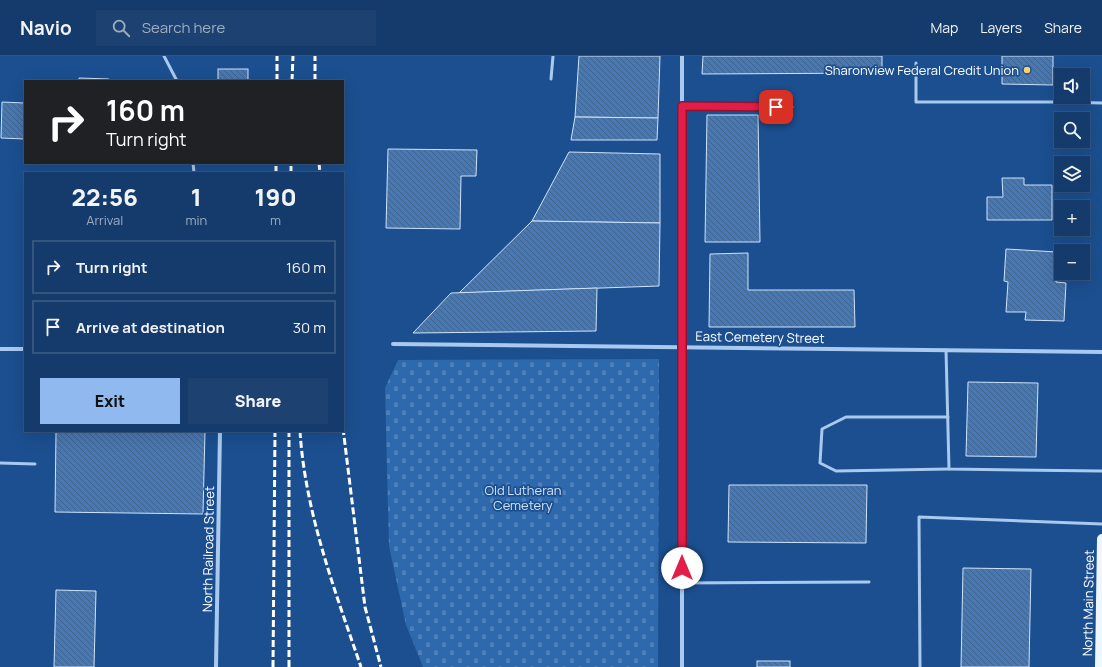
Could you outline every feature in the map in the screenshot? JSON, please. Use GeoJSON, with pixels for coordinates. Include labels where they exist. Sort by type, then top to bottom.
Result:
{"type":"FeatureCollection","features":[{"type":"Feature","properties":{"kind":"main road","name":"North Main Street"},"geometry":{"type":"LineString","coordinates":[[1100,667],[1102,539]]}},
{"type":"Feature","properties":{"kind":"street"},"geometry":{"type":"LineString","coordinates":[[682,56],[682,667]]}},
{"type":"Feature","properties":{"kind":"street","name":"East Cemetery Street"},"geometry":{"type":"LineString","coordinates":[[393,344],[683,346],[1102,352]]}},
{"type":"Feature","properties":{"kind":"street"},"geometry":{"type":"LineString","coordinates":[[0,349],[24,349]]}},
{"type":"Feature","properties":{"kind":"street","name":"North Railroad Street"},"geometry":{"type":"LineString","coordinates":[[216,667],[220,432]]}},
{"type":"Feature","properties":{"kind":"lane"},"geometry":{"type":"LineString","coordinates":[[164,56],[176,80]]}},
{"type":"Feature","properties":{"kind":"lane"},"geometry":{"type":"LineString","coordinates":[[551,79],[553,56]]}},
{"type":"Feature","properties":{"kind":"lane"},"geometry":{"type":"LineString","coordinates":[[916,63],[916,102],[1102,103]]}},
{"type":"Feature","properties":{"kind":"lane"},"geometry":{"type":"LineString","coordinates":[[682,106],[792,107]]}},
{"type":"Feature","properties":{"kind":"lane"},"geometry":{"type":"LineString","coordinates":[[946,350],[949,469]]}},
{"type":"Feature","properties":{"kind":"lane"},"geometry":{"type":"LineString","coordinates":[[948,417],[846,417],[822,429],[820,463],[836,471],[949,469],[1102,471]]}},
{"type":"Feature","properties":{"kind":"lane"},"geometry":{"type":"LineString","coordinates":[[0,463],[35,464]]}},
{"type":"Feature","properties":{"kind":"lane"},"geometry":{"type":"LineString","coordinates":[[920,667],[919,517],[1102,524]]}},
{"type":"Feature","properties":{"kind":"lane"},"geometry":{"type":"LineString","coordinates":[[682,584],[869,582]]}},
{"type":"Feature","properties":{"kind":"green space","name":"Old Lutheran Cemetery"},"geometry":{"type":"Polygon","coordinates":[[[659,359],[658,667],[423,667],[406,625],[389,546],[385,388],[398,360],[659,359]]]}},
{"type":"Feature","properties":{"kind":"building"},"geometry":{"type":"Polygon","coordinates":[[[579,56],[660,56],[658,118],[575,117],[579,56]]]}},
{"type":"Feature","properties":{"kind":"building"},"geometry":{"type":"Polygon","coordinates":[[[703,56],[882,56],[882,73],[702,74],[703,56]]]}},
{"type":"Feature","properties":{"kind":"building","name":"Sharonview Federal Credit Union"},"geometry":{"type":"Polygon","coordinates":[[[1002,56],[1053,56],[1053,85],[1002,84],[1002,56]]]}},
{"type":"Feature","properties":{"kind":"building"},"geometry":{"type":"Polygon","coordinates":[[[218,69],[248,69],[248,80],[218,80],[218,69]]]}},
{"type":"Feature","properties":{"kind":"building"},"geometry":{"type":"Polygon","coordinates":[[[79,78],[109,79],[109,80],[79,80],[79,78]]]}},
{"type":"Feature","properties":{"kind":"building"},"geometry":{"type":"Polygon","coordinates":[[[2,102],[24,103],[24,139],[1,138],[2,102]]]}},
{"type":"Feature","properties":{"kind":"building"},"geometry":{"type":"Polygon","coordinates":[[[707,115],[758,115],[760,242],[705,242],[707,115]]]}},
{"type":"Feature","properties":{"kind":"building"},"geometry":{"type":"Polygon","coordinates":[[[575,117],[658,118],[657,140],[571,140],[575,117]]]}},
{"type":"Feature","properties":{"kind":"building"},"geometry":{"type":"Polygon","coordinates":[[[388,149],[477,150],[476,176],[461,176],[460,229],[386,228],[388,149]]]}},
{"type":"Feature","properties":{"kind":"building"},"geometry":{"type":"Polygon","coordinates":[[[569,152],[660,154],[660,223],[532,221],[569,152]]]}},
{"type":"Feature","properties":{"kind":"building"},"geometry":{"type":"Polygon","coordinates":[[[1002,178],[1024,178],[1024,185],[1052,185],[1052,220],[987,220],[987,197],[1003,197],[1002,178]]]}},
{"type":"Feature","properties":{"kind":"building"},"geometry":{"type":"Polygon","coordinates":[[[532,221],[660,223],[659,286],[459,293],[532,221]]]}},
{"type":"Feature","properties":{"kind":"building"},"geometry":{"type":"Polygon","coordinates":[[[1006,249],[1054,252],[1054,280],[1056,280],[1056,282],[1066,283],[1064,321],[1025,320],[1026,312],[1006,312],[1008,282],[1004,281],[1006,249]]]}},
{"type":"Feature","properties":{"kind":"building"},"geometry":{"type":"Polygon","coordinates":[[[748,253],[748,290],[854,290],[855,327],[709,327],[710,254],[748,253]]]}},
{"type":"Feature","properties":{"kind":"building"},"geometry":{"type":"Polygon","coordinates":[[[597,288],[596,331],[413,333],[451,293],[597,288]]]}},
{"type":"Feature","properties":{"kind":"building"},"geometry":{"type":"Polygon","coordinates":[[[968,382],[1038,383],[1036,457],[966,456],[968,382]]]}},
{"type":"Feature","properties":{"kind":"building"},"geometry":{"type":"Polygon","coordinates":[[[56,432],[205,432],[203,514],[55,512],[56,432]]]}},
{"type":"Feature","properties":{"kind":"building"},"geometry":{"type":"Polygon","coordinates":[[[729,485],[867,485],[866,543],[728,542],[729,485]]]}},
{"type":"Feature","properties":{"kind":"building"},"geometry":{"type":"Polygon","coordinates":[[[963,568],[1031,569],[1029,667],[961,667],[963,568]]]}},
{"type":"Feature","properties":{"kind":"building"},"geometry":{"type":"Polygon","coordinates":[[[56,590],[96,591],[94,667],[54,667],[56,590]]]}},
{"type":"Feature","properties":{"kind":"building"},"geometry":{"type":"Polygon","coordinates":[[[757,661],[790,661],[790,667],[757,667],[757,661]]]}},
{"type":"Feature","properties":{"kind":"railway"},"geometry":{"type":"LineString","coordinates":[[277,56],[277,80]]}},
{"type":"Feature","properties":{"kind":"railway"},"geometry":{"type":"LineString","coordinates":[[292,80],[293,56]]}},
{"type":"Feature","properties":{"kind":"railway"},"geometry":{"type":"LineString","coordinates":[[315,56],[315,80]]}},
{"type":"Feature","properties":{"kind":"railway"},"geometry":{"type":"LineString","coordinates":[[276,164],[276,172]]}},
{"type":"Feature","properties":{"kind":"railway"},"geometry":{"type":"LineString","coordinates":[[291,164],[291,172]]}},
{"type":"Feature","properties":{"kind":"railway"},"geometry":{"type":"LineString","coordinates":[[319,164],[320,172]]}},
{"type":"Feature","properties":{"kind":"railway"},"geometry":{"type":"LineString","coordinates":[[273,667],[275,432]]}},
{"type":"Feature","properties":{"kind":"railway"},"geometry":{"type":"LineString","coordinates":[[289,432],[289,667]]}},
{"type":"Feature","properties":{"kind":"railway"},"geometry":{"type":"LineString","coordinates":[[300,432],[308,491],[315,521],[332,580],[361,667]]}},
{"type":"Feature","properties":{"kind":"railway"},"geometry":{"type":"LineString","coordinates":[[343,432],[365,607],[381,667]]}},
{"type":"Feature","properties":{"kind":"place","name":"Sharonview Federal Credit Union"},"geometry":{"type":"Point","coordinates":[1027,70]}},
{"type":"Feature","properties":{"kind":"route"},"geometry":{"type":"LineString","coordinates":[[682,568],[682,106],[776,107]]}}]}
